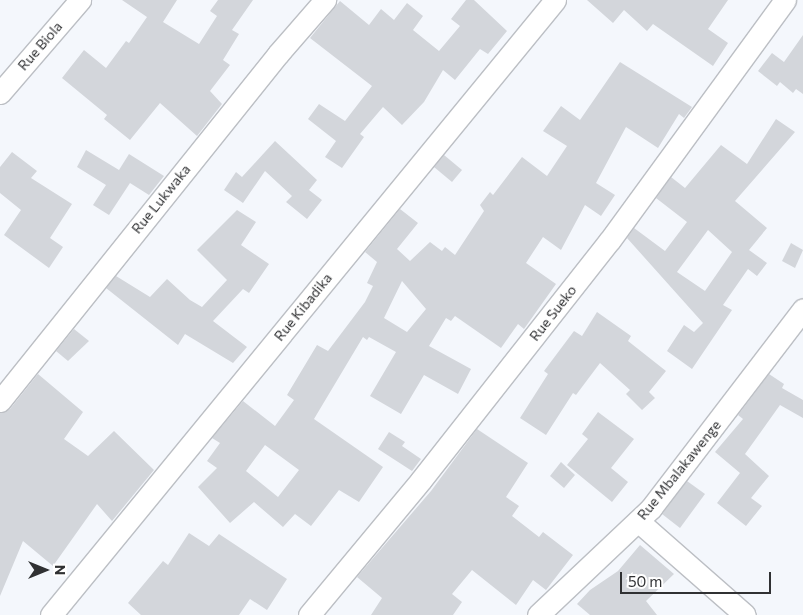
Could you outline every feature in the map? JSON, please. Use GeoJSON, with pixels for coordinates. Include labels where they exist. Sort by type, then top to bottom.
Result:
{"type":"FeatureCollection","features":[{"type":"Feature","properties":{"kind":"street","name":"Rue Biola"},"geometry":{"type":"LineString","coordinates":[[0,93],[80,0]]}},
{"type":"Feature","properties":{"kind":"street","name":"Rue Lukwaka"},"geometry":{"type":"LineString","coordinates":[[0,401],[278,54],[325,0]]}},
{"type":"Feature","properties":{"kind":"street","name":"Rue Kibadika"},"geometry":{"type":"LineString","coordinates":[[51,615],[555,0]]}},
{"type":"Feature","properties":{"kind":"street","name":"Rue Sueko"},"geometry":{"type":"LineString","coordinates":[[309,615],[421,480],[610,240],[784,0]]}},
{"type":"Feature","properties":{"kind":"street","name":"Rue Mbalakawenge"},"geometry":{"type":"LineString","coordinates":[[538,615],[638,521],[698,448],[803,309]]}},
{"type":"Feature","properties":{"kind":"street"},"geometry":{"type":"LineString","coordinates":[[638,521],[745,615]]}},
{"type":"Feature","properties":{"kind":"building"},"geometry":{"type":"Polygon","coordinates":[[[122,0],[177,0],[163,22],[199,44],[217,16],[210,11],[218,0],[253,0],[232,30],[239,34],[223,60],[230,65],[210,91],[222,104],[197,136],[160,103],[130,140],[104,119],[107,115],[62,78],[84,50],[106,68],[126,41],[129,43],[147,17],[122,0]]]}},
{"type":"Feature","properties":{"kind":"building"},"geometry":{"type":"Polygon","coordinates":[[[466,0],[474,0],[507,31],[488,54],[480,49],[455,80],[443,70],[424,102],[402,125],[383,107],[360,134],[364,137],[342,168],[325,157],[336,141],[308,119],[319,104],[345,121],[372,86],[310,38],[340,1],[369,25],[381,9],[394,20],[407,3],[423,16],[413,30],[439,51],[460,26],[451,19],[466,0]]]}},
{"type":"Feature","properties":{"kind":"building"},"geometry":{"type":"Polygon","coordinates":[[[587,0],[728,0],[708,29],[728,43],[713,66],[653,24],[647,31],[624,10],[613,23],[587,0]]]}},
{"type":"Feature","properties":{"kind":"building"},"geometry":{"type":"Polygon","coordinates":[[[803,35],[803,94],[796,89],[793,93],[780,82],[777,86],[758,71],[772,53],[784,62],[803,35]]]}},
{"type":"Feature","properties":{"kind":"building"},"geometry":{"type":"Polygon","coordinates":[[[620,62],[692,107],[684,118],[679,114],[658,148],[626,127],[596,183],[615,195],[601,216],[585,205],[561,250],[543,237],[526,263],[556,284],[524,329],[518,324],[501,348],[455,316],[451,321],[446,318],[429,346],[471,369],[458,394],[424,375],[401,414],[370,396],[396,352],[369,337],[367,340],[363,337],[314,419],[383,467],[359,502],[339,490],[311,526],[295,514],[283,527],[254,502],[230,523],[198,487],[217,468],[207,461],[220,443],[212,438],[243,401],[275,426],[294,400],[287,395],[317,345],[328,351],[365,302],[373,286],[367,283],[377,262],[365,252],[400,209],[418,223],[397,249],[410,261],[430,242],[442,251],[445,247],[455,255],[484,211],[480,205],[490,192],[493,195],[522,157],[547,176],[567,146],[543,131],[561,106],[580,120],[620,62]],[[402,281],[384,318],[407,332],[426,309],[402,281]],[[265,445],[246,471],[278,497],[299,470],[265,445]]]}},
{"type":"Feature","properties":{"kind":"building"},"geometry":{"type":"Polygon","coordinates":[[[776,119],[795,132],[735,201],[767,228],[749,250],[767,263],[757,276],[748,269],[723,305],[732,310],[692,369],[667,351],[684,325],[694,332],[703,323],[627,238],[634,228],[665,251],[687,222],[656,198],[671,177],[685,188],[721,145],[747,164],[776,119]],[[708,230],[677,272],[705,291],[732,252],[708,230]]]}},
{"type":"Feature","properties":{"kind":"building"},"geometry":{"type":"Polygon","coordinates":[[[275,141],[317,180],[309,190],[322,200],[307,219],[286,202],[292,196],[265,171],[243,203],[224,190],[236,172],[242,177],[275,141]]]}},
{"type":"Feature","properties":{"kind":"building"},"geometry":{"type":"Polygon","coordinates":[[[86,150],[119,170],[129,154],[164,176],[149,195],[130,183],[109,215],[93,205],[106,185],[77,167],[86,150]]]}},
{"type":"Feature","properties":{"kind":"building"},"geometry":{"type":"Polygon","coordinates":[[[12,152],[37,171],[31,178],[72,204],[50,238],[63,247],[49,268],[4,235],[21,210],[0,193],[0,167],[12,152]]]}},
{"type":"Feature","properties":{"kind":"building"},"geometry":{"type":"Polygon","coordinates":[[[444,155],[462,170],[452,182],[434,167],[444,155]]]}},
{"type":"Feature","properties":{"kind":"building"},"geometry":{"type":"Polygon","coordinates":[[[237,210],[256,222],[241,245],[269,264],[249,293],[243,289],[213,321],[247,347],[233,363],[185,334],[178,345],[106,288],[116,276],[150,297],[167,279],[190,300],[202,307],[227,280],[197,250],[237,210]]]}},
{"type":"Feature","properties":{"kind":"building"},"geometry":{"type":"Polygon","coordinates":[[[791,243],[803,250],[795,268],[782,261],[791,243]]]}},
{"type":"Feature","properties":{"kind":"building"},"geometry":{"type":"Polygon","coordinates":[[[597,312],[631,336],[628,341],[666,371],[649,392],[655,398],[642,410],[626,394],[630,390],[600,363],[576,395],[573,393],[546,435],[520,418],[548,374],[544,371],[574,331],[582,336],[597,312]]]}},
{"type":"Feature","properties":{"kind":"building"},"geometry":{"type":"Polygon","coordinates":[[[74,329],[89,341],[68,361],[56,351],[74,329]]]}},
{"type":"Feature","properties":{"kind":"building"},"geometry":{"type":"Polygon","coordinates":[[[38,374],[83,412],[64,439],[88,456],[114,431],[154,470],[112,521],[97,504],[53,566],[23,541],[0,596],[0,413],[10,409],[38,374]]]}},
{"type":"Feature","properties":{"kind":"building"},"geometry":{"type":"Polygon","coordinates":[[[769,374],[784,384],[782,388],[803,400],[803,418],[780,405],[745,454],[769,476],[751,498],[762,506],[746,526],[717,503],[740,473],[715,452],[743,419],[738,415],[769,374]]]}},
{"type":"Feature","properties":{"kind":"building"},"geometry":{"type":"Polygon","coordinates":[[[598,412],[634,439],[611,468],[628,482],[612,502],[567,465],[588,439],[582,434],[598,412]]]}},
{"type":"Feature","properties":{"kind":"building"},"geometry":{"type":"Polygon","coordinates":[[[477,429],[528,463],[506,497],[519,506],[512,516],[539,537],[543,532],[573,555],[546,590],[533,580],[516,605],[472,570],[452,594],[462,602],[453,615],[371,615],[382,598],[357,577],[431,491],[477,429]]]}},
{"type":"Feature","properties":{"kind":"building"},"geometry":{"type":"Polygon","coordinates":[[[389,432],[405,442],[402,446],[421,459],[412,471],[378,449],[389,432]]]}},
{"type":"Feature","properties":{"kind":"building"},"geometry":{"type":"Polygon","coordinates":[[[561,462],[575,475],[564,488],[550,476],[561,462]]]}},
{"type":"Feature","properties":{"kind":"building"},"geometry":{"type":"Polygon","coordinates":[[[687,481],[705,494],[680,528],[662,514],[687,481]]]}},
{"type":"Feature","properties":{"kind":"building"},"geometry":{"type":"Polygon","coordinates":[[[189,533],[209,546],[219,534],[287,579],[267,610],[250,599],[239,615],[141,615],[128,603],[163,561],[168,565],[189,533]]]}},
{"type":"Feature","properties":{"kind":"building"},"geometry":{"type":"Polygon","coordinates":[[[640,545],[674,574],[646,601],[657,615],[590,615],[577,604],[590,590],[618,571],[640,545]]]}}]}
